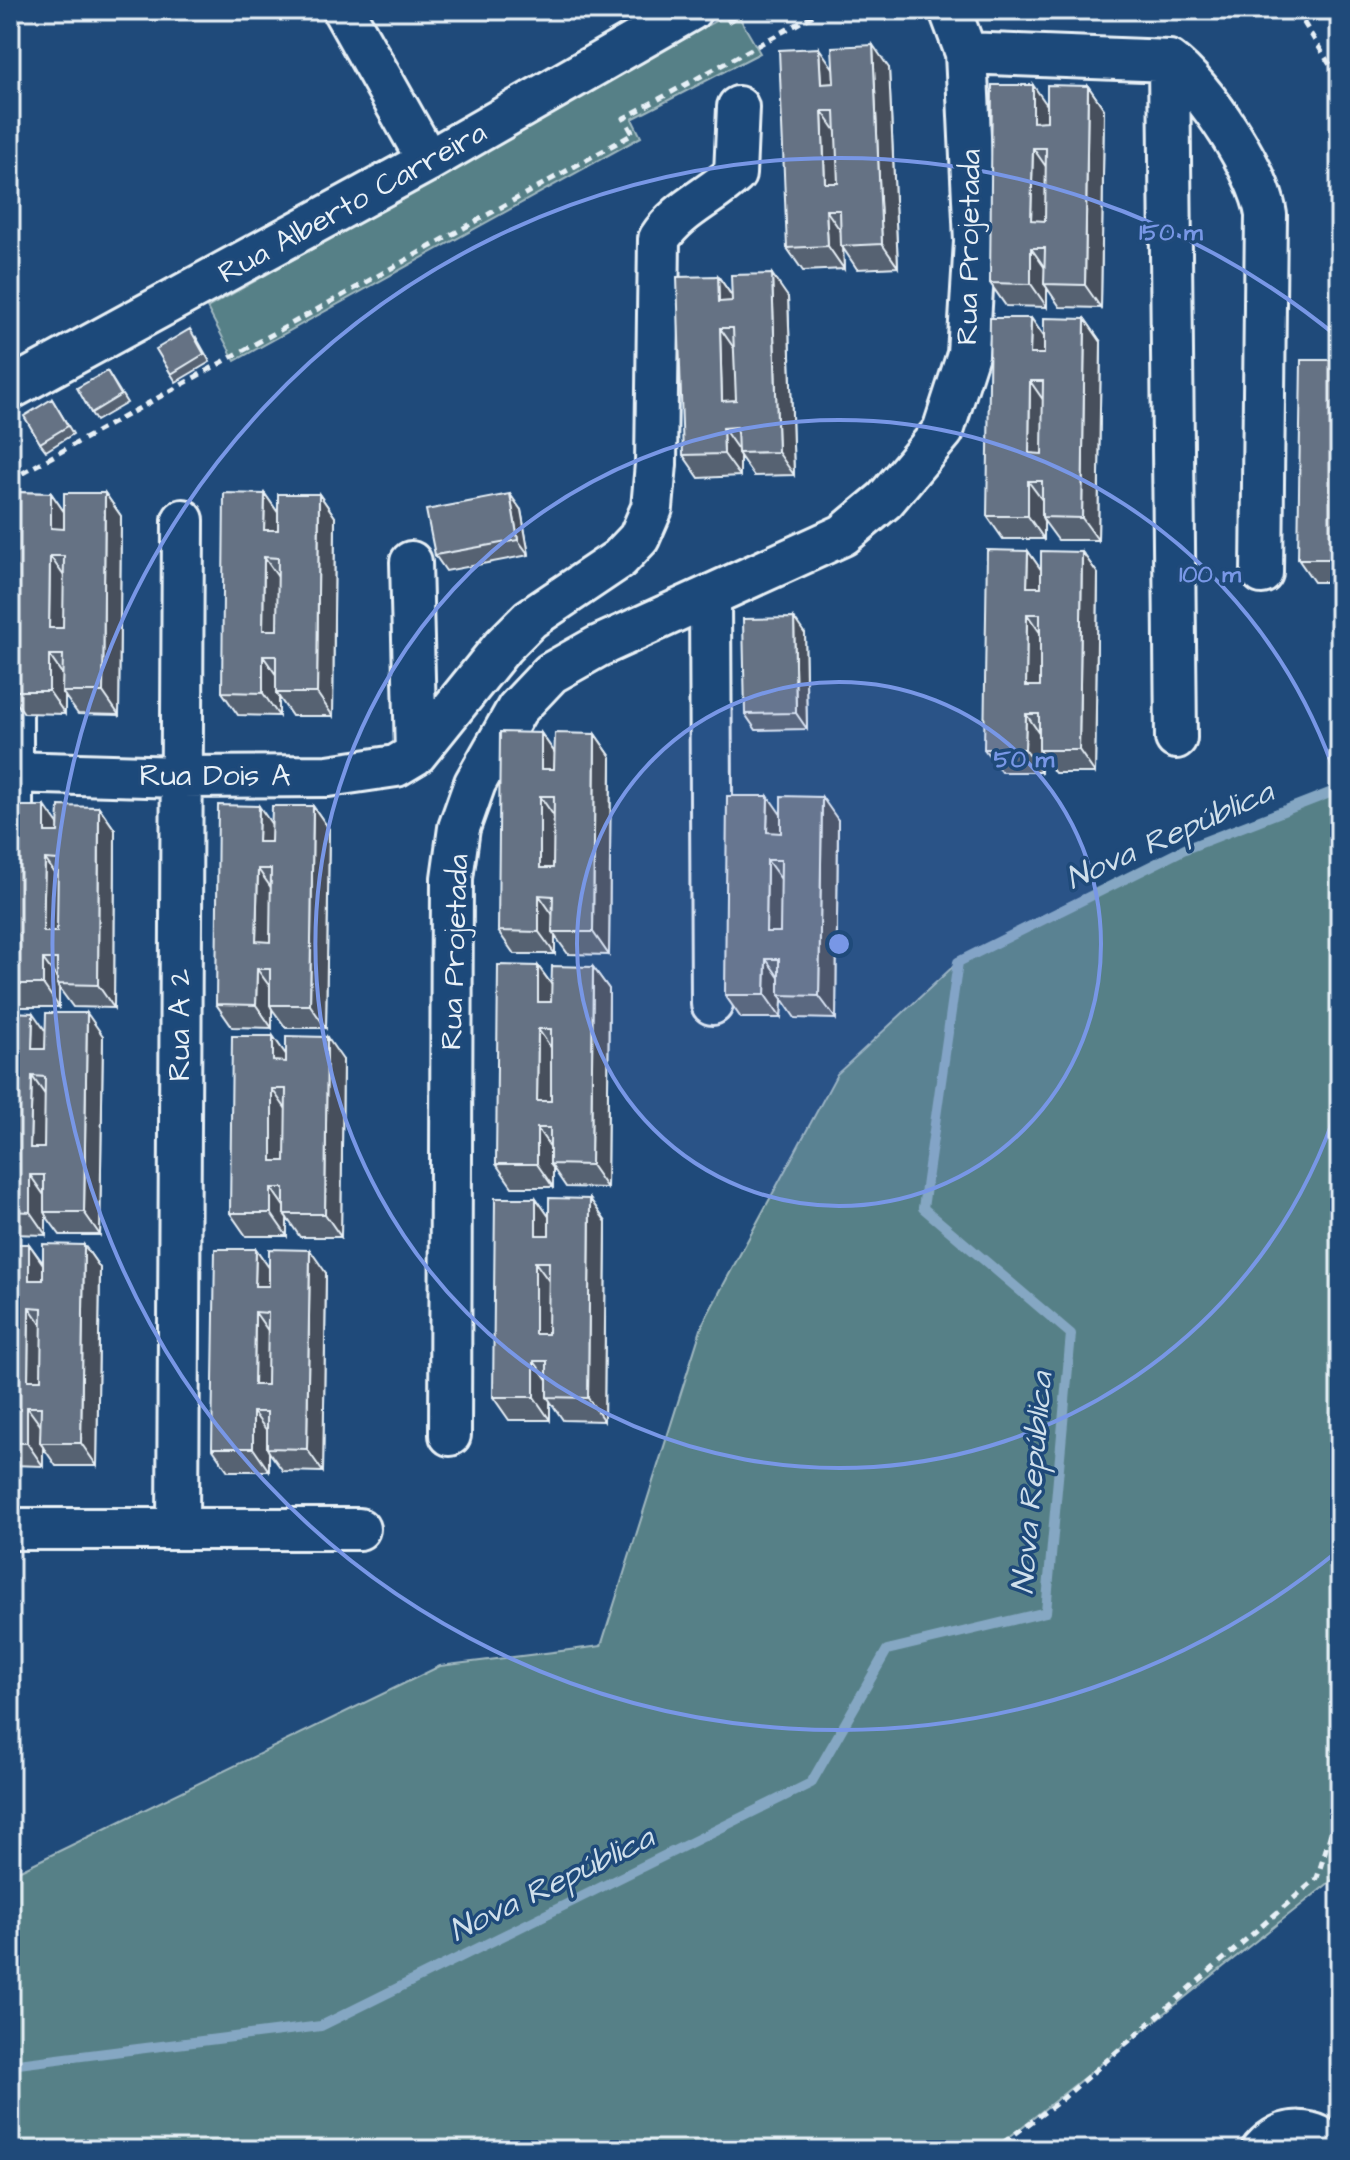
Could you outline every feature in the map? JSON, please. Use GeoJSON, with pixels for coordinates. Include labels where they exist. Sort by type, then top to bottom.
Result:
{"type":"FeatureCollection","features":[{"type":"Feature","properties":{"kind":"street"},"geometry":{"type":"LineString","coordinates":[[343,10],[428,161]]}},
{"type":"Feature","properties":{"kind":"street","name":"Rua Alberto Carreira"},"geometry":{"type":"LineString","coordinates":[[10,389],[428,161],[691,10]]}},
{"type":"Feature","properties":{"kind":"street","name":"Rua Projetada"},"geometry":{"type":"LineString","coordinates":[[450,1435],[452,878],[459,828],[475,783],[517,709],[551,673],[597,647],[843,535],[885,500],[943,431],[968,354],[975,241],[966,53],[950,10]]}},
{"type":"Feature","properties":{"kind":"street"},"geometry":{"type":"LineString","coordinates":[[966,53],[1169,61],[1188,75],[1255,174],[1263,194],[1266,215],[1262,573]]}},
{"type":"Feature","properties":{"kind":"street"},"geometry":{"type":"LineString","coordinates":[[1169,61],[1176,738]]}},
{"type":"Feature","properties":{"kind":"street"},"geometry":{"type":"LineString","coordinates":[[416,754],[503,646],[530,619],[619,559],[639,538],[652,508],[656,464],[659,239],[672,218],[720,188],[735,174],[738,107]]}},
{"type":"Feature","properties":{"kind":"street","name":"Rua A 2"},"geometry":{"type":"LineString","coordinates":[[178,1529],[183,520]]}},
{"type":"Feature","properties":{"kind":"street"},"geometry":{"type":"LineString","coordinates":[[411,562],[416,754]]}},
{"type":"Feature","properties":{"kind":"street"},"geometry":{"type":"LineString","coordinates":[[710,597],[712,1004]]}},
{"type":"Feature","properties":{"kind":"street"},"geometry":{"type":"LineString","coordinates":[[12,604],[12,890]]}},
{"type":"Feature","properties":{"kind":"street","name":"Rua Dois A"},"geometry":{"type":"LineString","coordinates":[[11,772],[180,777],[328,776],[396,766],[416,754]]}},
{"type":"Feature","properties":{"kind":"street"},"geometry":{"type":"LineString","coordinates":[[10,1529],[359,1529]]}},
{"type":"Feature","properties":{"kind":"street"},"geometry":{"type":"LineString","coordinates":[[1262,2150],[1282,2134],[1304,2130],[1325,2139],[1336,2150]]}},
{"type":"Feature","properties":{"kind":"path"},"geometry":{"type":"LineString","coordinates":[[10,480],[633,134],[624,118],[823,10]]}},
{"type":"Feature","properties":{"kind":"path"},"geometry":{"type":"LineString","coordinates":[[1296,10],[1340,81]]}},
{"type":"Feature","properties":{"kind":"path"},"geometry":{"type":"LineString","coordinates":[[993,2150],[1061,2100],[1317,1878],[1340,1804]]}},
{"type":"Feature","properties":{"kind":"green space"},"geometry":{"type":"Polygon","coordinates":[[[735,10],[760,53],[632,119],[641,137],[235,361],[207,308],[735,10]]]}},
{"type":"Feature","properties":{"kind":"green space"},"geometry":{"type":"Polygon","coordinates":[[[1340,789],[1340,1874],[993,2150],[10,2150],[10,1875],[440,1666],[601,1646],[703,1323],[837,1074],[958,962],[1185,849],[1340,789]]]}},
{"type":"Feature","properties":{"kind":"building"},"geometry":{"type":"Polygon","coordinates":[[[873,45],[882,244],[841,246],[840,210],[826,210],[828,246],[787,248],[779,50],[819,48],[821,84],[834,83],[832,47],[873,45]],[[822,111],[825,183],[838,183],[835,111],[822,111]]]}},
{"type":"Feature","properties":{"kind":"building"},"geometry":{"type":"Polygon","coordinates":[[[992,85],[1033,85],[1033,122],[1047,121],[1047,85],[1088,86],[1085,285],[1044,284],[1045,248],[1031,248],[1031,284],[990,283],[992,85]],[[1033,148],[1031,220],[1045,221],[1046,148],[1033,148]]]}},
{"type":"Feature","properties":{"kind":"building"},"geometry":{"type":"Polygon","coordinates":[[[772,274],[778,452],[738,453],[737,427],[723,428],[724,454],[683,455],[677,277],[718,276],[719,302],[732,301],[731,275],[772,274]],[[720,328],[722,401],[736,400],[733,328],[720,328]]]}},
{"type":"Feature","properties":{"kind":"building"},"geometry":{"type":"Polygon","coordinates":[[[990,318],[1031,318],[1030,354],[1044,354],[1044,318],[1085,319],[1082,518],[1042,517],[1042,481],[1028,481],[1028,516],[987,516],[990,318]],[[1030,381],[1029,453],[1042,454],[1043,381],[1030,381]]]}},
{"type":"Feature","properties":{"kind":"building"},"geometry":{"type":"Polygon","coordinates":[[[190,329],[204,354],[171,374],[156,349],[190,329]]]}},
{"type":"Feature","properties":{"kind":"building"},"geometry":{"type":"Polygon","coordinates":[[[1301,360],[1340,360],[1338,559],[1298,559],[1301,360]]]}},
{"type":"Feature","properties":{"kind":"building"},"geometry":{"type":"Polygon","coordinates":[[[107,371],[121,395],[91,413],[77,388],[107,371]]]}},
{"type":"Feature","properties":{"kind":"building"},"geometry":{"type":"Polygon","coordinates":[[[52,399],[68,426],[40,443],[24,416],[52,399]]]}},
{"type":"Feature","properties":{"kind":"building"},"geometry":{"type":"Polygon","coordinates":[[[10,492],[51,493],[51,528],[64,529],[64,493],[105,493],[103,692],[62,692],[63,655],[49,655],[49,691],[10,691],[10,492]],[[50,556],[49,628],[63,628],[64,556],[50,556]]]}},
{"type":"Feature","properties":{"kind":"building"},"geometry":{"type":"Polygon","coordinates":[[[224,493],[265,494],[264,530],[278,530],[278,494],[319,494],[317,693],[276,693],[276,656],[263,656],[263,693],[222,692],[224,493]],[[264,557],[263,630],[277,630],[278,558],[264,557]]]}},
{"type":"Feature","properties":{"kind":"building"},"geometry":{"type":"Polygon","coordinates":[[[510,494],[518,540],[435,555],[426,510],[510,494]]]}},
{"type":"Feature","properties":{"kind":"building"},"geometry":{"type":"Polygon","coordinates":[[[987,550],[1028,551],[1027,587],[1041,587],[1041,551],[1082,552],[1079,750],[1039,750],[1039,714],[1026,714],[1025,749],[984,749],[987,550]],[[1027,614],[1026,686],[1040,686],[1040,614],[1027,614]]]}},
{"type":"Feature","properties":{"kind":"building"},"geometry":{"type":"Polygon","coordinates":[[[794,618],[796,713],[745,714],[743,619],[794,618]]]}},
{"type":"Feature","properties":{"kind":"building"},"geometry":{"type":"Polygon","coordinates":[[[500,732],[541,733],[541,769],[554,769],[555,733],[595,734],[593,932],[552,932],[553,896],[539,895],[539,932],[498,931],[500,732]],[[540,796],[540,868],[553,868],[554,796],[540,796]]]}},
{"type":"Feature","properties":{"kind":"building"},"geometry":{"type":"Polygon","coordinates":[[[727,796],[768,796],[767,832],[781,833],[781,796],[822,797],[819,996],[779,995],[779,959],[766,959],[765,995],[725,995],[727,796]],[[767,860],[766,932],[780,932],[781,860],[767,860]]]}},
{"type":"Feature","properties":{"kind":"building"},"geometry":{"type":"Polygon","coordinates":[[[218,805],[259,806],[258,842],[271,842],[272,806],[313,806],[310,1005],[270,1005],[270,969],[257,969],[256,1005],[216,1004],[218,805]],[[258,869],[256,941],[270,942],[271,869],[258,869]]]}},
{"type":"Feature","properties":{"kind":"building"},"geometry":{"type":"Polygon","coordinates":[[[10,806],[45,806],[45,832],[58,832],[59,806],[99,807],[98,985],[57,984],[57,959],[43,959],[43,984],[10,984],[10,806]],[[45,859],[43,932],[57,932],[58,860],[45,859]]]}},
{"type":"Feature","properties":{"kind":"building"},"geometry":{"type":"Polygon","coordinates":[[[498,965],[538,966],[538,1002],[551,1002],[552,966],[593,967],[591,1165],[550,1164],[550,1128],[537,1128],[537,1164],[496,1164],[498,965]],[[538,1029],[537,1101],[551,1101],[551,1029],[538,1029]]]}},
{"type":"Feature","properties":{"kind":"building"},"geometry":{"type":"Polygon","coordinates":[[[10,1012],[33,1013],[32,1049],[45,1049],[46,1013],[87,1013],[84,1212],[44,1212],[44,1175],[30,1175],[30,1212],[10,1211],[10,1012]],[[32,1076],[30,1148],[44,1148],[45,1077],[32,1076]]]}},
{"type":"Feature","properties":{"kind":"building"},"geometry":{"type":"Polygon","coordinates":[[[232,1036],[273,1036],[273,1061],[286,1062],[286,1036],[327,1037],[325,1214],[284,1214],[284,1188],[271,1188],[271,1213],[230,1213],[232,1036]],[[272,1089],[272,1161],[285,1161],[286,1089],[272,1089]]]}},
{"type":"Feature","properties":{"kind":"building"},"geometry":{"type":"Polygon","coordinates":[[[495,1198],[536,1198],[536,1235],[549,1235],[549,1198],[590,1199],[588,1398],[547,1397],[547,1361],[534,1361],[534,1397],[493,1397],[495,1198]],[[535,1262],[535,1334],[548,1334],[549,1262],[535,1262]]]}},
{"type":"Feature","properties":{"kind":"building"},"geometry":{"type":"Polygon","coordinates":[[[10,1244],[29,1244],[29,1280],[43,1280],[43,1244],[84,1245],[81,1443],[40,1443],[41,1407],[27,1407],[27,1443],[10,1443],[10,1244]],[[29,1307],[28,1380],[41,1380],[42,1308],[29,1307]]]}},
{"type":"Feature","properties":{"kind":"building"},"geometry":{"type":"Polygon","coordinates":[[[215,1249],[256,1249],[255,1286],[269,1286],[269,1249],[310,1250],[307,1449],[267,1448],[267,1412],[253,1412],[253,1448],[212,1448],[215,1249]],[[255,1312],[254,1385],[267,1385],[268,1313],[255,1312]]]}},
{"type":"Feature","properties":{"kind":"waterway","name":"Nova República"},"geometry":{"type":"LineString","coordinates":[[10,2065],[321,2026],[811,1783],[887,1650],[1046,1612],[1071,1334],[923,1208],[958,962],[1185,849],[1340,789]]}}]}
